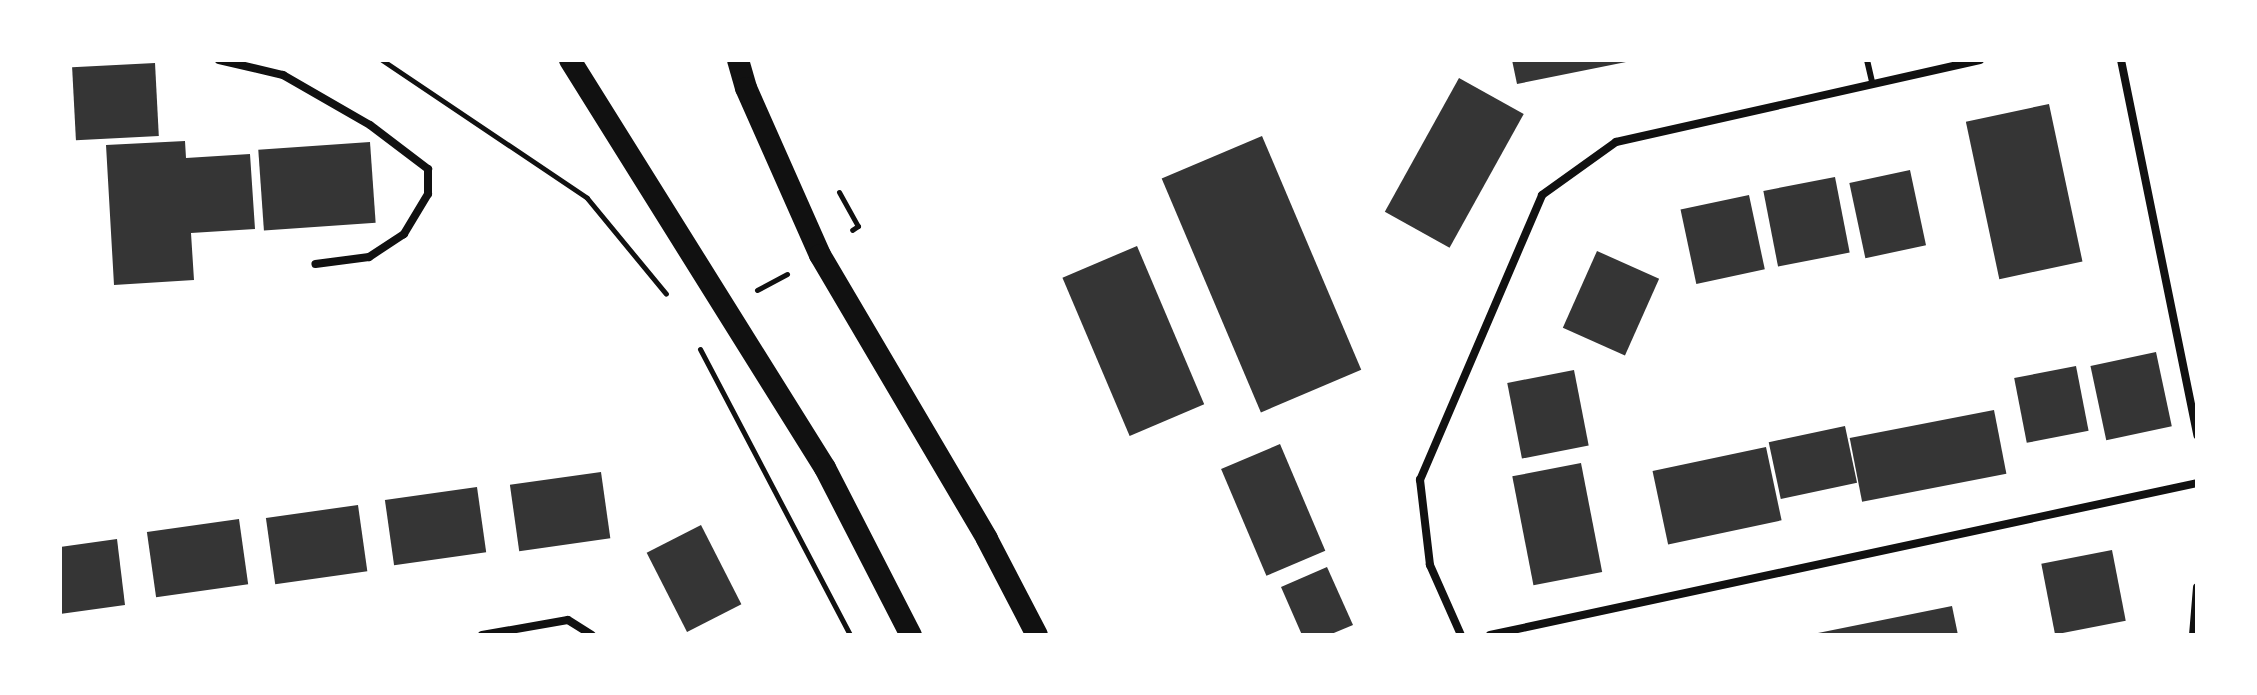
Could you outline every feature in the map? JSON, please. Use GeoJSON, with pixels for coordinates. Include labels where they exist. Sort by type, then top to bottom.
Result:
{"type":"FeatureCollection","features":[{"type":"Feature","properties":{"kind":"highway"},"geometry":{"type":"LineString","coordinates":[[570,60],[825,468],[911,635]]}},
{"type":"Feature","properties":{"kind":"highway"},"geometry":{"type":"LineString","coordinates":[[738,60],[746,88],[820,255],[1037,635]]}},
{"type":"Feature","properties":{"kind":"street"},"geometry":{"type":"LineString","coordinates":[[219,60],[283,75],[370,125],[428,169],[428,194],[404,234],[369,257],[315,264]]}},
{"type":"Feature","properties":{"kind":"street"},"geometry":{"type":"LineString","coordinates":[[1461,635],[1430,565],[1420,480],[1542,195],[1616,142],[1980,60]]}},
{"type":"Feature","properties":{"kind":"street"},"geometry":{"type":"LineString","coordinates":[[2121,60],[2197,435]]}},
{"type":"Feature","properties":{"kind":"street"},"geometry":{"type":"LineString","coordinates":[[1490,635],[2197,483]]}},
{"type":"Feature","properties":{"kind":"street"},"geometry":{"type":"LineString","coordinates":[[2193,635],[2197,587]]}},
{"type":"Feature","properties":{"kind":"street"},"geometry":{"type":"LineString","coordinates":[[482,635],[568,620],[592,635]]}},
{"type":"Feature","properties":{"kind":"lane"},"geometry":{"type":"LineString","coordinates":[[1867,60],[1872,82]]}},
{"type":"Feature","properties":{"kind":"path"},"geometry":{"type":"LineString","coordinates":[[697,344],[850,635]]}},
{"type":"Feature","properties":{"kind":"building"},"geometry":{"type":"Polygon","coordinates":[[[1512,60],[1631,60],[1631,61],[1517,84],[1512,60]]]}},
{"type":"Feature","properties":{"kind":"building"},"geometry":{"type":"Polygon","coordinates":[[[155,63],[159,136],[76,140],[72,67],[155,63]]]}},
{"type":"Feature","properties":{"kind":"building"},"geometry":{"type":"Polygon","coordinates":[[[1459,78],[1524,114],[1450,248],[1385,212],[1459,78]]]}},
{"type":"Feature","properties":{"kind":"building"},"geometry":{"type":"Polygon","coordinates":[[[2049,104],[2082,261],[1999,279],[1966,122],[2049,104]]]}},
{"type":"Feature","properties":{"kind":"building"},"geometry":{"type":"Polygon","coordinates":[[[1262,136],[1361,370],[1261,412],[1162,179],[1262,136]]]}},
{"type":"Feature","properties":{"kind":"building"},"geometry":{"type":"Polygon","coordinates":[[[185,141],[186,158],[250,154],[255,229],[191,233],[194,280],[114,285],[106,145],[185,141]]]}},
{"type":"Feature","properties":{"kind":"building"},"geometry":{"type":"Polygon","coordinates":[[[370,142],[376,223],[264,231],[258,150],[370,142]]]}},
{"type":"Feature","properties":{"kind":"building"},"geometry":{"type":"Polygon","coordinates":[[[1910,170],[1926,245],[1865,258],[1849,183],[1910,170]]]}},
{"type":"Feature","properties":{"kind":"building"},"geometry":{"type":"Polygon","coordinates":[[[1835,177],[1850,253],[1778,267],[1763,191],[1835,177]]]}},
{"type":"Feature","properties":{"kind":"building"},"geometry":{"type":"Polygon","coordinates":[[[1749,195],[1765,269],[1696,284],[1681,210],[1749,195]]]}},
{"type":"Feature","properties":{"kind":"building"},"geometry":{"type":"Polygon","coordinates":[[[1137,246],[1204,404],[1130,436],[1062,278],[1137,246]]]}},
{"type":"Feature","properties":{"kind":"building"},"geometry":{"type":"Polygon","coordinates":[[[1597,251],[1659,279],[1625,355],[1563,328],[1597,251]]]}},
{"type":"Feature","properties":{"kind":"building"},"geometry":{"type":"Polygon","coordinates":[[[2156,352],[2172,426],[2106,440],[2090,366],[2156,352]]]}},
{"type":"Feature","properties":{"kind":"building"},"geometry":{"type":"Polygon","coordinates":[[[2076,366],[2089,431],[2027,443],[2014,378],[2076,366]]]}},
{"type":"Feature","properties":{"kind":"building"},"geometry":{"type":"Polygon","coordinates":[[[1574,370],[1589,446],[1522,459],[1507,383],[1574,370]]]}},
{"type":"Feature","properties":{"kind":"building"},"geometry":{"type":"Polygon","coordinates":[[[1994,410],[2006,474],[1862,502],[1850,438],[1994,410]]]}},
{"type":"Feature","properties":{"kind":"building"},"geometry":{"type":"Polygon","coordinates":[[[1845,426],[1857,483],[1781,499],[1769,442],[1845,426]]]}},
{"type":"Feature","properties":{"kind":"building"},"geometry":{"type":"Polygon","coordinates":[[[1280,444],[1325,551],[1266,576],[1221,469],[1280,444]]]}},
{"type":"Feature","properties":{"kind":"building"},"geometry":{"type":"Polygon","coordinates":[[[1766,447],[1782,520],[1668,544],[1653,471],[1766,447]]]}},
{"type":"Feature","properties":{"kind":"building"},"geometry":{"type":"Polygon","coordinates":[[[1581,463],[1602,572],[1533,585],[1512,476],[1581,463]]]}},
{"type":"Feature","properties":{"kind":"building"},"geometry":{"type":"Polygon","coordinates":[[[601,472],[610,538],[519,551],[510,485],[601,472]]]}},
{"type":"Feature","properties":{"kind":"building"},"geometry":{"type":"Polygon","coordinates":[[[477,487],[486,552],[394,565],[385,500],[477,487]]]}},
{"type":"Feature","properties":{"kind":"building"},"geometry":{"type":"Polygon","coordinates":[[[358,505],[367,571],[275,584],[266,518],[358,505]]]}},
{"type":"Feature","properties":{"kind":"building"},"geometry":{"type":"Polygon","coordinates":[[[239,519],[248,584],[156,597],[147,532],[239,519]]]}},
{"type":"Feature","properties":{"kind":"building"},"geometry":{"type":"Polygon","coordinates":[[[701,525],[741,604],[687,632],[647,553],[701,525]]]}},
{"type":"Feature","properties":{"kind":"building"},"geometry":{"type":"Polygon","coordinates":[[[117,539],[125,605],[60,614],[60,547],[117,539]]]}},
{"type":"Feature","properties":{"kind":"building"},"geometry":{"type":"Polygon","coordinates":[[[2112,550],[2126,621],[2055,634],[2041,564],[2112,550]]]}},
{"type":"Feature","properties":{"kind":"building"},"geometry":{"type":"Polygon","coordinates":[[[1327,567],[1353,625],[1329,635],[1302,635],[1281,587],[1327,567]]]}},
{"type":"Feature","properties":{"kind":"building"},"geometry":{"type":"Polygon","coordinates":[[[1952,606],[1958,635],[1813,635],[1813,634],[1952,606]]]}}]}
